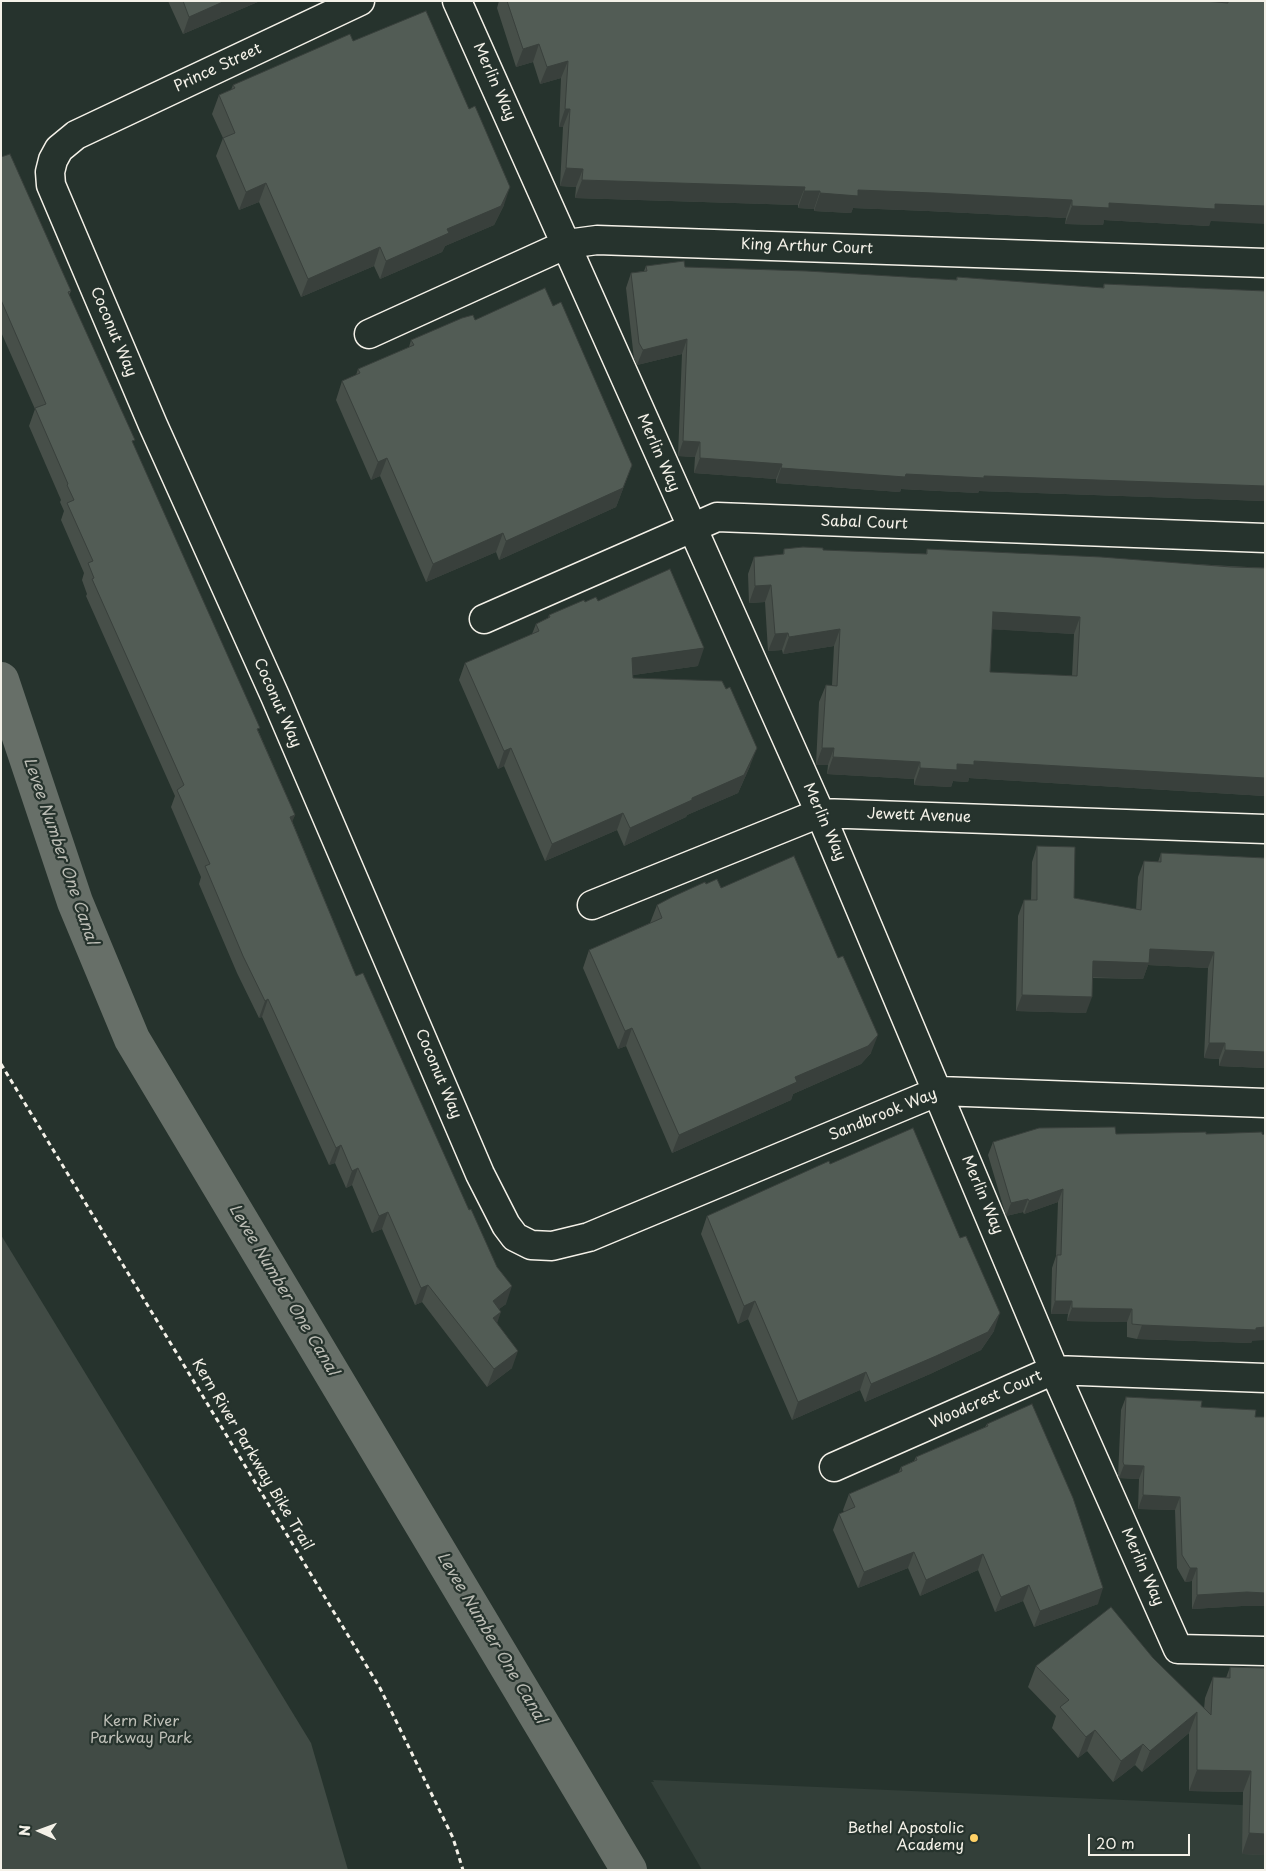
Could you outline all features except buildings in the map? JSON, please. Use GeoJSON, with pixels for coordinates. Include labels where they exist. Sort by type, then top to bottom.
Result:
{"type":"FeatureCollection","features":[{"type":"Feature","properties":{"kind":"street","name":"Prince Street"},"geometry":{"type":"LineString","coordinates":[[76,135],[360,1]]}},
{"type":"Feature","properties":{"kind":"street","name":"Merlin Way"},"geometry":{"type":"LineString","coordinates":[[457,1],[820,813],[939,1091],[1054,1370],[1178,1648],[1265,1651]]}},
{"type":"Feature","properties":{"kind":"street","name":"Coconut Way"},"geometry":{"type":"LineString","coordinates":[[76,135],[58,149],[50,172],[50,185],[153,425],[275,696],[492,1198],[515,1238],[531,1244],[552,1246]]}},
{"type":"Feature","properties":{"kind":"street","name":"King Arthur Court"},"geometry":{"type":"LineString","coordinates":[[369,334],[567,244],[597,240],[1265,263]]}},
{"type":"Feature","properties":{"kind":"street","name":"Sabal Court"},"geometry":{"type":"LineString","coordinates":[[484,618],[717,517],[1265,538]]}},
{"type":"Feature","properties":{"kind":"street","name":"Jewett Avenue"},"geometry":{"type":"LineString","coordinates":[[592,905],[820,813],[1265,829]]}},
{"type":"Feature","properties":{"kind":"street","name":"Sandbrook Way"},"geometry":{"type":"LineString","coordinates":[[552,1246],[589,1237],[939,1091],[1265,1103]]}},
{"type":"Feature","properties":{"kind":"street","name":"Woodcrest Court"},"geometry":{"type":"LineString","coordinates":[[834,1467],[1054,1370],[1265,1378]]}},
{"type":"Feature","properties":{"kind":"path","name":"Kern River Parkway Bike Trail"},"geometry":{"type":"LineString","coordinates":[[1,1064],[380,1688],[453,1838],[463,1870]]}},
{"type":"Feature","properties":{"kind":"shaded area","name":"Bethel Apostolic Academy"},"geometry":{"type":"Polygon","coordinates":[[[653,1780],[1265,1806],[1265,1870],[702,1870],[651,1782],[654,1782],[653,1780]]]}},
{"type":"Feature","properties":{"kind":"green space","name":"Kern River Parkway Park"},"geometry":{"type":"Polygon","coordinates":[[[1,1235],[311,1743],[348,1870],[1,1870],[1,1235]]]}},
{"type":"Feature","properties":{"kind":"waterway","name":"Levee Number One Canal"},"geometry":{"type":"LineString","coordinates":[[1,680],[75,902],[132,1039],[629,1870]]}},
{"type":"Feature","properties":{"kind":"place","name":"Bethel Apostolic Academy"},"geometry":{"type":"Point","coordinates":[974,1838]}}]}
